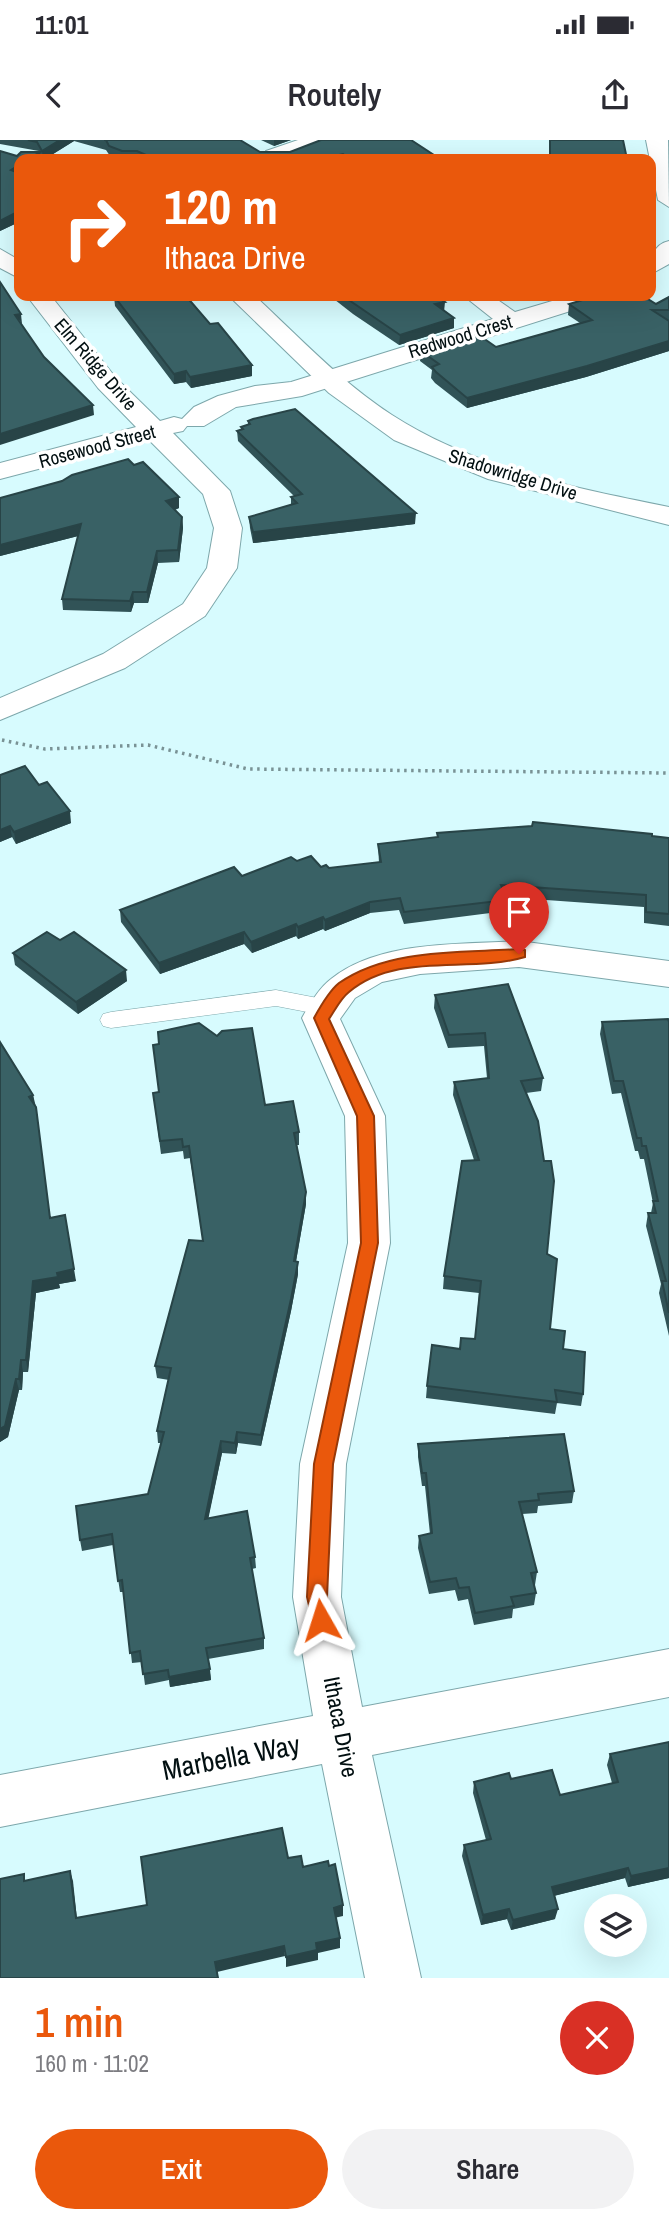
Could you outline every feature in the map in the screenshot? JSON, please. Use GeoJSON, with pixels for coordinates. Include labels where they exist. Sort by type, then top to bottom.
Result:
{"type":"FeatureCollection","features":[{"type":"Feature","properties":{"kind":"street"},"geometry":{"type":"LineString","coordinates":[[285,154],[318,140]]}},
{"type":"Feature","properties":{"kind":"street"},"geometry":{"type":"LineString","coordinates":[[657,140],[669,200]]}},
{"type":"Feature","properties":{"kind":"street"},"geometry":{"type":"LineString","coordinates":[[250,145],[268,154]]}},
{"type":"Feature","properties":{"kind":"street"},"geometry":{"type":"LineString","coordinates":[[656,263],[668,253],[669,248]]}},
{"type":"Feature","properties":{"kind":"street"},"geometry":{"type":"LineString","coordinates":[[0,256],[14,267]]}},
{"type":"Feature","properties":{"kind":"street","name":"Elm Ridge Drive"},"geometry":{"type":"LineString","coordinates":[[1,722],[114,661],[194,610],[222,568],[228,528],[216,491],[107,383],[43,301]]}},
{"type":"Feature","properties":{"kind":"street","name":"Shadowridge Drive"},"geometry":{"type":"LineString","coordinates":[[246,301],[327,378],[403,433],[456,459],[602,502],[669,516]]}},
{"type":"Feature","properties":{"kind":"street"},"geometry":{"type":"LineString","coordinates":[[483,301],[510,320]]}},
{"type":"Feature","properties":{"kind":"street","name":"Redwood Crest"},"geometry":{"type":"LineString","coordinates":[[327,378],[576,301]]}},
{"type":"Feature","properties":{"kind":"street","name":"Rosewood Street"},"geometry":{"type":"LineString","coordinates":[[0,471],[195,420],[216,421],[281,401],[293,390],[327,378]]}},
{"type":"Feature","properties":{"kind":"street"},"geometry":{"type":"LineString","coordinates":[[328,1009],[342,989],[372,971],[420,961],[519,954],[669,974]]}},
{"type":"Feature","properties":{"kind":"street","name":"Ithaca Drive"},"geometry":{"type":"LineString","coordinates":[[328,1009],[321,1018],[365,1116],[369,1243],[323,1464],[317,1597],[342,1735],[393,1978]]}},
{"type":"Feature","properties":{"kind":"street","name":"Marbella Way"},"geometry":{"type":"LineString","coordinates":[[0,1801],[669,1673]]}},
{"type":"Feature","properties":{"kind":"lane"},"geometry":{"type":"LineString","coordinates":[[111,1020],[276,998],[328,1009]]}},
{"type":"Feature","properties":{"kind":"path"},"geometry":{"type":"LineString","coordinates":[[1,722],[3,741],[45,749],[148,745],[248,769],[669,774]]}},
{"type":"Feature","properties":{"kind":"building"},"geometry":{"type":"Polygon","coordinates":[[[28,140],[60,140],[42,151],[37,142],[28,140]]]}},
{"type":"Feature","properties":{"kind":"building"},"geometry":{"type":"Polygon","coordinates":[[[106,140],[240,140],[260,152],[290,152],[321,140],[411,140],[432,154],[144,154],[109,146],[106,140]]]}},
{"type":"Feature","properties":{"kind":"building"},"geometry":{"type":"Polygon","coordinates":[[[550,140],[623,140],[626,154],[550,154],[550,140]]]}},
{"type":"Feature","properties":{"kind":"building"},"geometry":{"type":"Polygon","coordinates":[[[0,151],[14,155],[14,168],[11,170],[14,171],[14,214],[0,221],[0,151]]]}},
{"type":"Feature","properties":{"kind":"building"},"geometry":{"type":"Polygon","coordinates":[[[21,152],[40,152],[37,154],[19,154],[21,152]]]}},
{"type":"Feature","properties":{"kind":"building"},"geometry":{"type":"Polygon","coordinates":[[[0,282],[21,314],[15,315],[44,357],[93,405],[0,434],[0,282]]]}},
{"type":"Feature","properties":{"kind":"building"},"geometry":{"type":"Polygon","coordinates":[[[669,297],[669,310],[652,310],[669,321],[669,341],[467,398],[436,372],[432,367],[439,364],[421,351],[476,333],[496,347],[592,320],[569,304],[579,301],[651,301],[656,304],[669,297]]]}},
{"type":"Feature","properties":{"kind":"building"},"geometry":{"type":"Polygon","coordinates":[[[118,301],[190,301],[210,324],[218,323],[252,365],[190,377],[186,371],[174,374],[118,301]]]}},
{"type":"Feature","properties":{"kind":"building"},"geometry":{"type":"Polygon","coordinates":[[[350,301],[444,301],[435,304],[454,318],[400,335],[350,301]]]}},
{"type":"Feature","properties":{"kind":"building"},"geometry":{"type":"Polygon","coordinates":[[[295,409],[416,513],[253,532],[249,517],[297,503],[291,497],[302,494],[237,431],[250,424],[248,421],[253,419],[295,409]]]}},
{"type":"Feature","properties":{"kind":"building"},"geometry":{"type":"Polygon","coordinates":[[[128,459],[134,465],[143,462],[179,497],[166,501],[182,517],[178,550],[157,551],[147,592],[133,592],[130,601],[62,599],[81,524],[0,545],[0,498],[128,459]]]}},
{"type":"Feature","properties":{"kind":"building"},"geometry":{"type":"Polygon","coordinates":[[[25,766],[39,785],[47,782],[70,811],[14,832],[10,826],[0,830],[0,775],[25,766]]]}},
{"type":"Feature","properties":{"kind":"building"},"geometry":{"type":"Polygon","coordinates":[[[533,822],[669,838],[669,914],[646,912],[646,895],[501,885],[507,900],[404,912],[400,898],[370,902],[325,920],[323,917],[298,927],[296,924],[251,942],[244,932],[159,963],[120,910],[234,867],[242,876],[291,857],[297,861],[311,856],[321,867],[326,865],[329,868],[381,862],[378,844],[438,837],[437,833],[532,826],[533,822]]]}},
{"type":"Feature","properties":{"kind":"building"},"geometry":{"type":"Polygon","coordinates":[[[47,932],[60,940],[74,932],[126,970],[76,1002],[13,953],[47,932]]]}},
{"type":"Feature","properties":{"kind":"building"},"geometry":{"type":"Polygon","coordinates":[[[508,984],[543,1078],[521,1081],[538,1121],[544,1161],[551,1161],[554,1181],[547,1254],[557,1259],[550,1329],[565,1331],[563,1349],[585,1352],[583,1394],[555,1390],[557,1402],[427,1386],[432,1345],[460,1349],[461,1338],[475,1339],[481,1281],[444,1276],[462,1161],[479,1160],[454,1082],[489,1078],[485,1033],[449,1035],[435,995],[508,984]]]}},
{"type":"Feature","properties":{"kind":"building"},"geometry":{"type":"Polygon","coordinates":[[[668,1019],[669,1313],[662,1281],[666,1281],[648,1213],[656,1213],[653,1201],[658,1201],[646,1146],[642,1146],[641,1138],[637,1138],[623,1081],[614,1081],[602,1022],[668,1019]]]}},
{"type":"Feature","properties":{"kind":"building"},"geometry":{"type":"Polygon","coordinates":[[[199,1023],[217,1036],[222,1031],[252,1028],[265,1105],[293,1101],[299,1132],[294,1133],[306,1192],[294,1261],[298,1262],[261,1435],[237,1432],[235,1443],[221,1441],[205,1519],[247,1511],[255,1557],[250,1558],[264,1638],[206,1648],[210,1669],[169,1677],[168,1670],[143,1674],[140,1651],[130,1653],[122,1580],[118,1581],[112,1534],[80,1540],[76,1506],[148,1494],[164,1432],[157,1431],[171,1368],[155,1366],[189,1240],[203,1241],[189,1146],[183,1147],[182,1139],[160,1141],[153,1093],[159,1092],[153,1045],[159,1044],[158,1032],[199,1023]]]}},
{"type":"Feature","properties":{"kind":"building"},"geometry":{"type":"Polygon","coordinates":[[[0,1042],[33,1095],[29,1097],[36,1107],[50,1218],[65,1215],[74,1269],[57,1273],[58,1277],[33,1281],[26,1360],[21,1360],[19,1379],[16,1379],[5,1426],[0,1429],[0,1042]]]}},
{"type":"Feature","properties":{"kind":"building"},"geometry":{"type":"Polygon","coordinates":[[[564,1434],[574,1491],[538,1494],[539,1500],[519,1502],[537,1572],[531,1573],[536,1593],[511,1597],[514,1606],[475,1613],[469,1587],[459,1588],[456,1578],[430,1582],[419,1536],[432,1533],[426,1473],[422,1473],[418,1444],[564,1434]]]}},
{"type":"Feature","properties":{"kind":"building"},"geometry":{"type":"Polygon","coordinates":[[[669,1742],[669,1868],[631,1876],[628,1868],[552,1887],[558,1909],[513,1920],[509,1909],[483,1915],[464,1845],[491,1839],[474,1782],[509,1773],[511,1779],[552,1770],[560,1795],[618,1782],[610,1754],[669,1742]]]}},
{"type":"Feature","properties":{"kind":"building"},"geometry":{"type":"Polygon","coordinates":[[[282,1828],[288,1858],[301,1856],[303,1867],[328,1861],[329,1866],[335,1864],[343,1905],[334,1908],[340,1938],[316,1943],[317,1950],[286,1957],[284,1946],[215,1962],[218,1978],[0,1978],[0,1879],[24,1874],[24,1881],[70,1871],[76,1918],[147,1905],[141,1857],[282,1828]]]}},
{"type":"Feature","properties":{"kind":"route"},"geometry":{"type":"LineString","coordinates":[[321,1620],[317,1597],[323,1464],[369,1243],[365,1116],[321,1018],[342,989],[372,971],[420,961],[519,954]]}}]}
